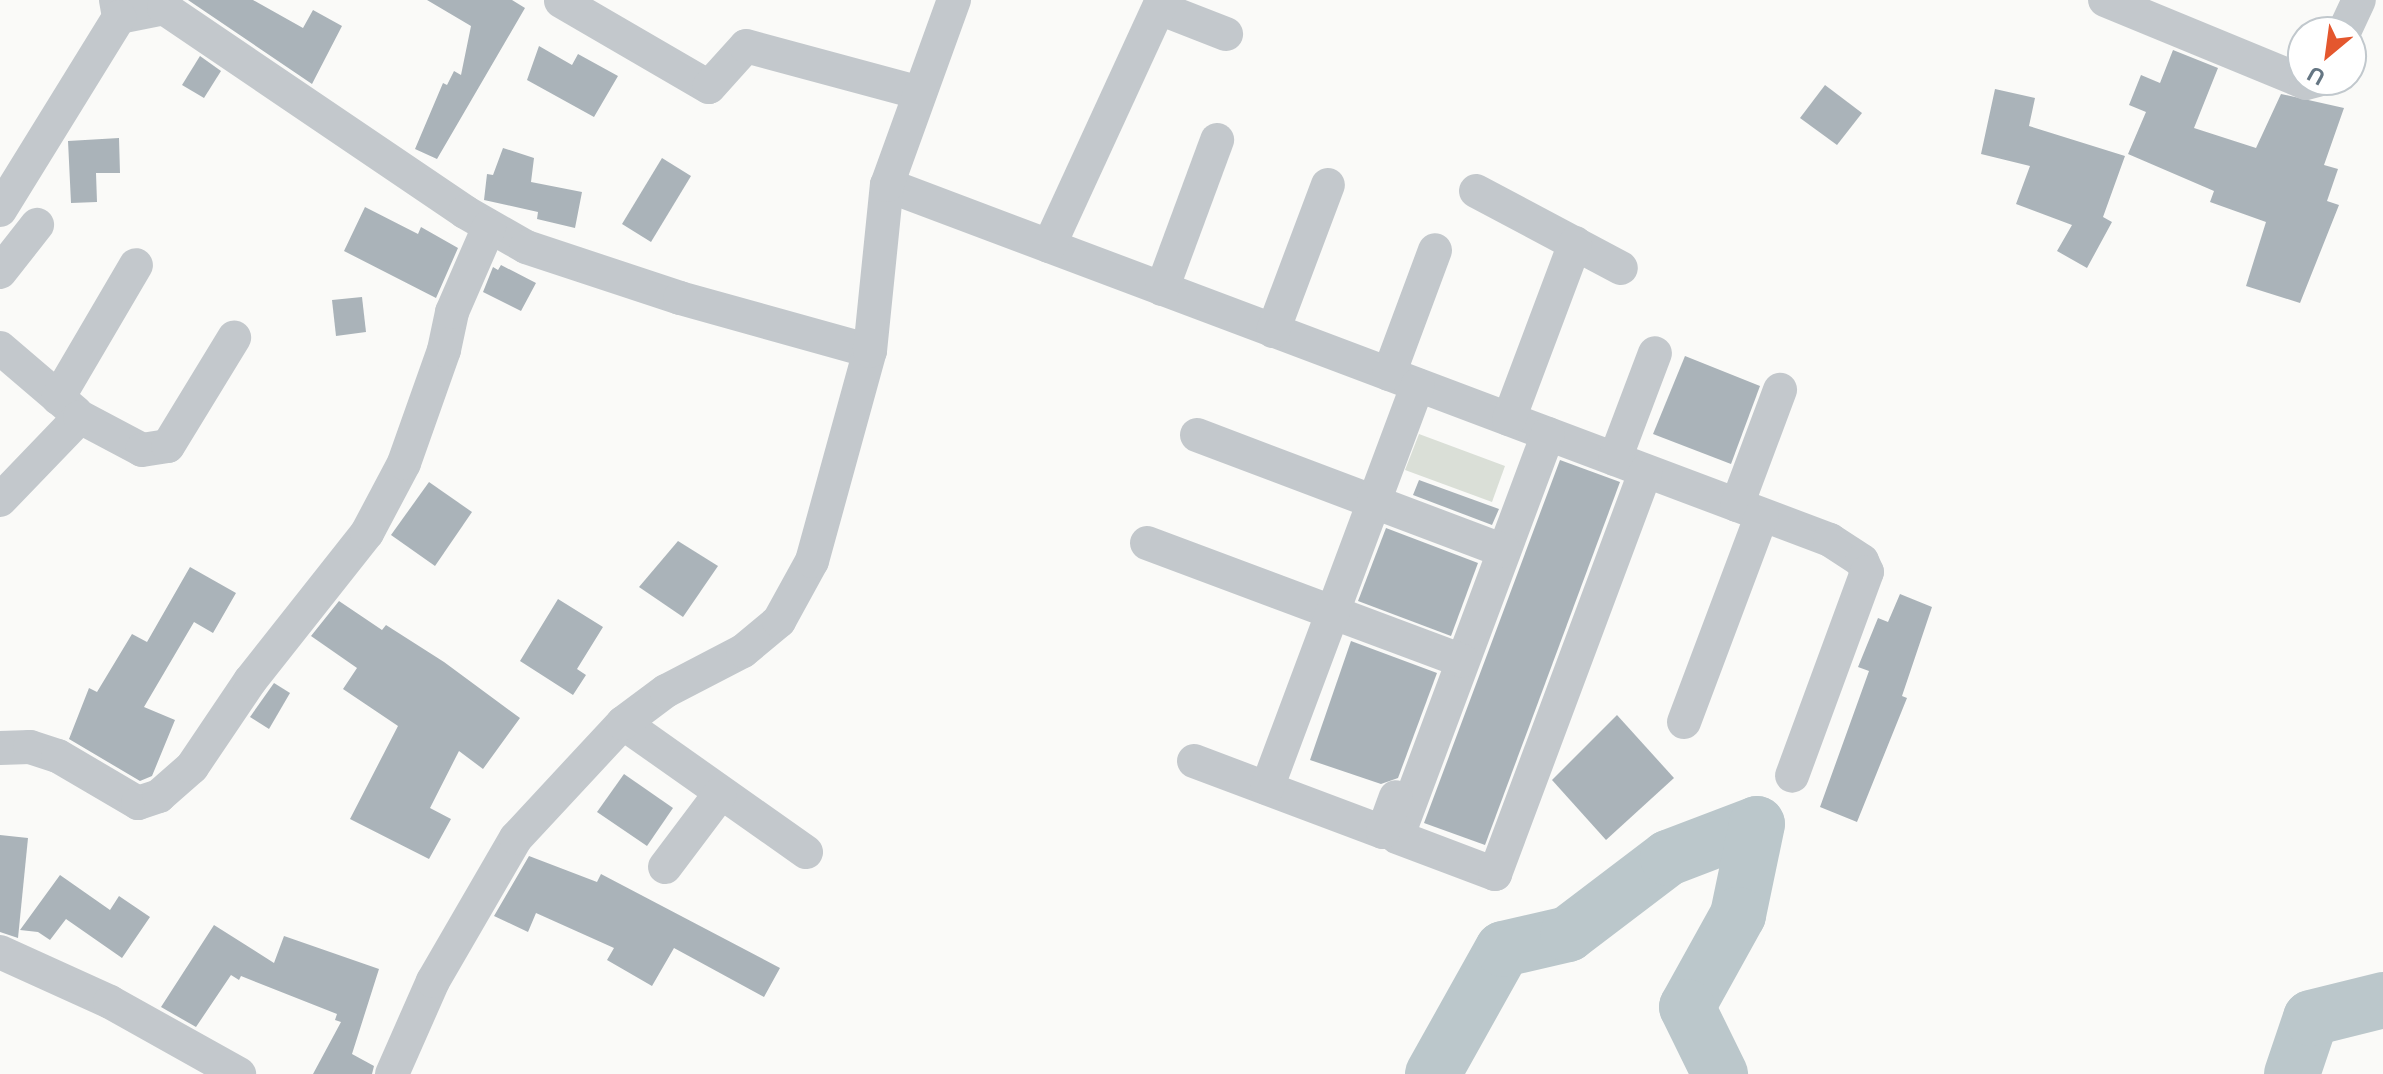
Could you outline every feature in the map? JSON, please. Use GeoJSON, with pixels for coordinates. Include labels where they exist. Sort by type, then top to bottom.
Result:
{"type":"FeatureCollection","features":[{"type":"Feature","properties":{"kind":"street"},"geometry":{"type":"LineString","coordinates":[[392,1074],[433,981],[516,838],[623,723],[666,691],[743,651],[779,621],[812,561],[870,351],[887,185],[954,0]]}},
{"type":"Feature","properties":{"kind":"street"},"geometry":{"type":"LineString","coordinates":[[2105,0],[2287,75]]}},
{"type":"Feature","properties":{"kind":"street"},"geometry":{"type":"LineString","coordinates":[[561,1],[709,87],[746,46],[920,93]]}},
{"type":"Feature","properties":{"kind":"street"},"geometry":{"type":"LineString","coordinates":[[0,210],[117,8],[166,4],[489,227],[526,247],[680,298],[870,351]]}},
{"type":"Feature","properties":{"kind":"street"},"geometry":{"type":"LineString","coordinates":[[1049,246],[1161,4],[1226,34]]}},
{"type":"Feature","properties":{"kind":"street"},"geometry":{"type":"LineString","coordinates":[[1162,289],[1217,140]]}},
{"type":"Feature","properties":{"kind":"street"},"geometry":{"type":"LineString","coordinates":[[887,185],[1830,540],[1862,561],[1867,572],[1792,776]]}},
{"type":"Feature","properties":{"kind":"street"},"geometry":{"type":"LineString","coordinates":[[1273,331],[1328,185]]}},
{"type":"Feature","properties":{"kind":"street"},"geometry":{"type":"LineString","coordinates":[[1476,191],[1621,268]]}},
{"type":"Feature","properties":{"kind":"street"},"geometry":{"type":"LineString","coordinates":[[0,272],[37,225]]}},
{"type":"Feature","properties":{"kind":"street"},"geometry":{"type":"LineString","coordinates":[[0,748],[30,747],[58,756],[138,803],[159,796],[192,767],[250,681],[367,533],[404,463],[444,350],[452,312],[489,227]]}},
{"type":"Feature","properties":{"kind":"street"},"geometry":{"type":"LineString","coordinates":[[1575,243],[1497,548],[1456,658],[1397,837],[1495,874],[1630,465],[1655,353]]}},
{"type":"Feature","properties":{"kind":"street"},"geometry":{"type":"LineString","coordinates":[[1267,788],[1375,502],[1435,250]]}},
{"type":"Feature","properties":{"kind":"street"},"geometry":{"type":"LineString","coordinates":[[0,500],[69,408],[136,265]]}},
{"type":"Feature","properties":{"kind":"street"},"geometry":{"type":"LineString","coordinates":[[0,348],[69,408],[142,450],[168,446],[234,338]]}},
{"type":"Feature","properties":{"kind":"street"},"geometry":{"type":"LineString","coordinates":[[1684,722],[1749,510],[1780,390]]}},
{"type":"Feature","properties":{"kind":"street"},"geometry":{"type":"LineString","coordinates":[[1197,435],[1497,548]]}},
{"type":"Feature","properties":{"kind":"street"},"geometry":{"type":"LineString","coordinates":[[1147,543],[1456,658]]}},
{"type":"Feature","properties":{"kind":"street"},"geometry":{"type":"LineString","coordinates":[[1194,761],[1383,832],[1456,658]]}},
{"type":"Feature","properties":{"kind":"street"},"geometry":{"type":"LineString","coordinates":[[623,723],[806,852]]}},
{"type":"Feature","properties":{"kind":"street"},"geometry":{"type":"LineString","coordinates":[[665,867],[720,794]]}},
{"type":"Feature","properties":{"kind":"street"},"geometry":{"type":"LineString","coordinates":[[0,952],[110,1002],[239,1074]]}},
{"type":"Feature","properties":{"kind":"shaded area"},"geometry":{"type":"Polygon","coordinates":[[[1419,434],[1505,466],[1492,502],[1405,470],[1419,434]]]}},
{"type":"Feature","properties":{"kind":"building"},"geometry":{"type":"Polygon","coordinates":[[[188,0],[253,0],[303,28],[313,10],[342,26],[312,84],[188,0]]]}},
{"type":"Feature","properties":{"kind":"building"},"geometry":{"type":"Polygon","coordinates":[[[427,0],[512,0],[525,8],[437,159],[415,149],[443,83],[447,85],[454,71],[461,75],[471,26],[427,0]]]}},
{"type":"Feature","properties":{"kind":"building"},"geometry":{"type":"Polygon","coordinates":[[[539,46],[572,65],[578,54],[618,76],[594,117],[527,80],[539,46]]]}},
{"type":"Feature","properties":{"kind":"building"},"geometry":{"type":"Polygon","coordinates":[[[2173,50],[2218,68],[2194,128],[2256,148],[2281,94],[2344,108],[2324,165],[2338,169],[2327,201],[2339,205],[2300,303],[2246,286],[2266,222],[2210,202],[2214,191],[2128,154],[2146,112],[2129,105],[2141,75],[2160,83],[2173,50]]]}},
{"type":"Feature","properties":{"kind":"building"},"geometry":{"type":"Polygon","coordinates":[[[200,56],[221,71],[204,98],[182,85],[200,56]]]}},
{"type":"Feature","properties":{"kind":"building"},"geometry":{"type":"Polygon","coordinates":[[[1825,85],[1862,113],[1837,145],[1800,118],[1825,85]]]}},
{"type":"Feature","properties":{"kind":"building"},"geometry":{"type":"Polygon","coordinates":[[[1995,89],[2035,98],[2029,126],[2125,156],[2103,217],[2112,222],[2087,268],[2057,251],[2072,225],[2016,204],[2030,166],[1981,154],[1995,89]]]}},
{"type":"Feature","properties":{"kind":"building"},"geometry":{"type":"Polygon","coordinates":[[[119,138],[120,173],[96,173],[97,202],[71,203],[68,141],[119,138]]]}},
{"type":"Feature","properties":{"kind":"building"},"geometry":{"type":"Polygon","coordinates":[[[503,148],[534,158],[531,182],[582,192],[575,228],[537,219],[538,212],[484,200],[487,174],[493,175],[503,148]]]}},
{"type":"Feature","properties":{"kind":"building"},"geometry":{"type":"Polygon","coordinates":[[[662,158],[691,176],[651,242],[622,224],[662,158]]]}},
{"type":"Feature","properties":{"kind":"building"},"geometry":{"type":"Polygon","coordinates":[[[365,207],[418,234],[421,227],[458,248],[436,298],[344,251],[365,207]]]}},
{"type":"Feature","properties":{"kind":"building"},"geometry":{"type":"Polygon","coordinates":[[[501,265],[536,283],[521,311],[483,292],[493,267],[498,270],[501,265]]]}},
{"type":"Feature","properties":{"kind":"building"},"geometry":{"type":"Polygon","coordinates":[[[362,297],[366,332],[336,336],[332,300],[362,297]]]}},
{"type":"Feature","properties":{"kind":"building"},"geometry":{"type":"Polygon","coordinates":[[[1685,356],[1760,386],[1731,464],[1653,434],[1685,356]]]}},
{"type":"Feature","properties":{"kind":"building"},"geometry":{"type":"Polygon","coordinates":[[[1560,460],[1620,482],[1485,845],[1424,823],[1560,460]]]}},
{"type":"Feature","properties":{"kind":"building"},"geometry":{"type":"Polygon","coordinates":[[[1419,480],[1499,509],[1492,525],[1413,495],[1419,480]]]}},
{"type":"Feature","properties":{"kind":"building"},"geometry":{"type":"Polygon","coordinates":[[[429,482],[472,512],[435,566],[391,535],[429,482]]]}},
{"type":"Feature","properties":{"kind":"building"},"geometry":{"type":"Polygon","coordinates":[[[1386,528],[1478,563],[1451,636],[1358,601],[1386,528]]]}},
{"type":"Feature","properties":{"kind":"building"},"geometry":{"type":"Polygon","coordinates":[[[678,541],[718,566],[683,617],[639,587],[678,541]]]}},
{"type":"Feature","properties":{"kind":"building"},"geometry":{"type":"Polygon","coordinates":[[[190,567],[236,593],[213,633],[194,622],[144,707],[175,720],[152,776],[140,781],[69,739],[89,688],[97,692],[132,634],[147,642],[190,567]]]}},
{"type":"Feature","properties":{"kind":"building"},"geometry":{"type":"Polygon","coordinates":[[[1900,594],[1932,607],[1902,696],[1907,698],[1857,822],[1820,807],[1869,671],[1858,667],[1878,618],[1888,622],[1900,594]]]}},
{"type":"Feature","properties":{"kind":"building"},"geometry":{"type":"Polygon","coordinates":[[[558,599],[603,627],[577,669],[586,675],[573,695],[520,661],[558,599]]]}},
{"type":"Feature","properties":{"kind":"building"},"geometry":{"type":"Polygon","coordinates":[[[339,601],[382,630],[386,625],[444,662],[520,718],[483,769],[459,751],[430,808],[451,819],[429,859],[350,819],[398,726],[343,689],[357,668],[311,636],[339,601]]]}},
{"type":"Feature","properties":{"kind":"building"},"geometry":{"type":"Polygon","coordinates":[[[1351,641],[1437,673],[1398,778],[1381,784],[1310,760],[1351,641]]]}},
{"type":"Feature","properties":{"kind":"building"},"geometry":{"type":"Polygon","coordinates":[[[274,683],[290,693],[269,729],[250,717],[274,683]]]}},
{"type":"Feature","properties":{"kind":"building"},"geometry":{"type":"Polygon","coordinates":[[[1617,715],[1674,778],[1606,840],[1552,780],[1617,715]]]}},
{"type":"Feature","properties":{"kind":"building"},"geometry":{"type":"Polygon","coordinates":[[[624,774],[673,808],[647,846],[597,812],[624,774]]]}},
{"type":"Feature","properties":{"kind":"building"},"geometry":{"type":"Polygon","coordinates":[[[0,835],[28,838],[18,938],[0,932],[0,835]]]}},
{"type":"Feature","properties":{"kind":"building"},"geometry":{"type":"Polygon","coordinates":[[[529,856],[597,882],[601,874],[780,968],[764,997],[674,948],[652,986],[607,960],[614,948],[536,913],[528,932],[494,916],[529,856]]]}},
{"type":"Feature","properties":{"kind":"building"},"geometry":{"type":"Polygon","coordinates":[[[60,875],[110,910],[119,896],[150,917],[122,958],[66,919],[50,940],[38,932],[20,930],[60,875]]]}},
{"type":"Feature","properties":{"kind":"building"},"geometry":{"type":"Polygon","coordinates":[[[214,925],[274,963],[284,936],[379,969],[352,1054],[374,1066],[372,1074],[313,1074],[341,1022],[335,1020],[337,1014],[241,976],[239,980],[231,975],[196,1027],[161,1007],[214,925]]]}},
{"type":"Feature","properties":{"kind":"waterway"},"geometry":{"type":"LineString","coordinates":[[1433,1074],[1503,949],[1568,934],[1668,858],[1757,824],[1738,915],[1687,1007],[1720,1074]]}},
{"type":"Feature","properties":{"kind":"waterway"},"geometry":{"type":"LineString","coordinates":[[2292,1074],[2311,1018],[2383,1000]]}}]}
